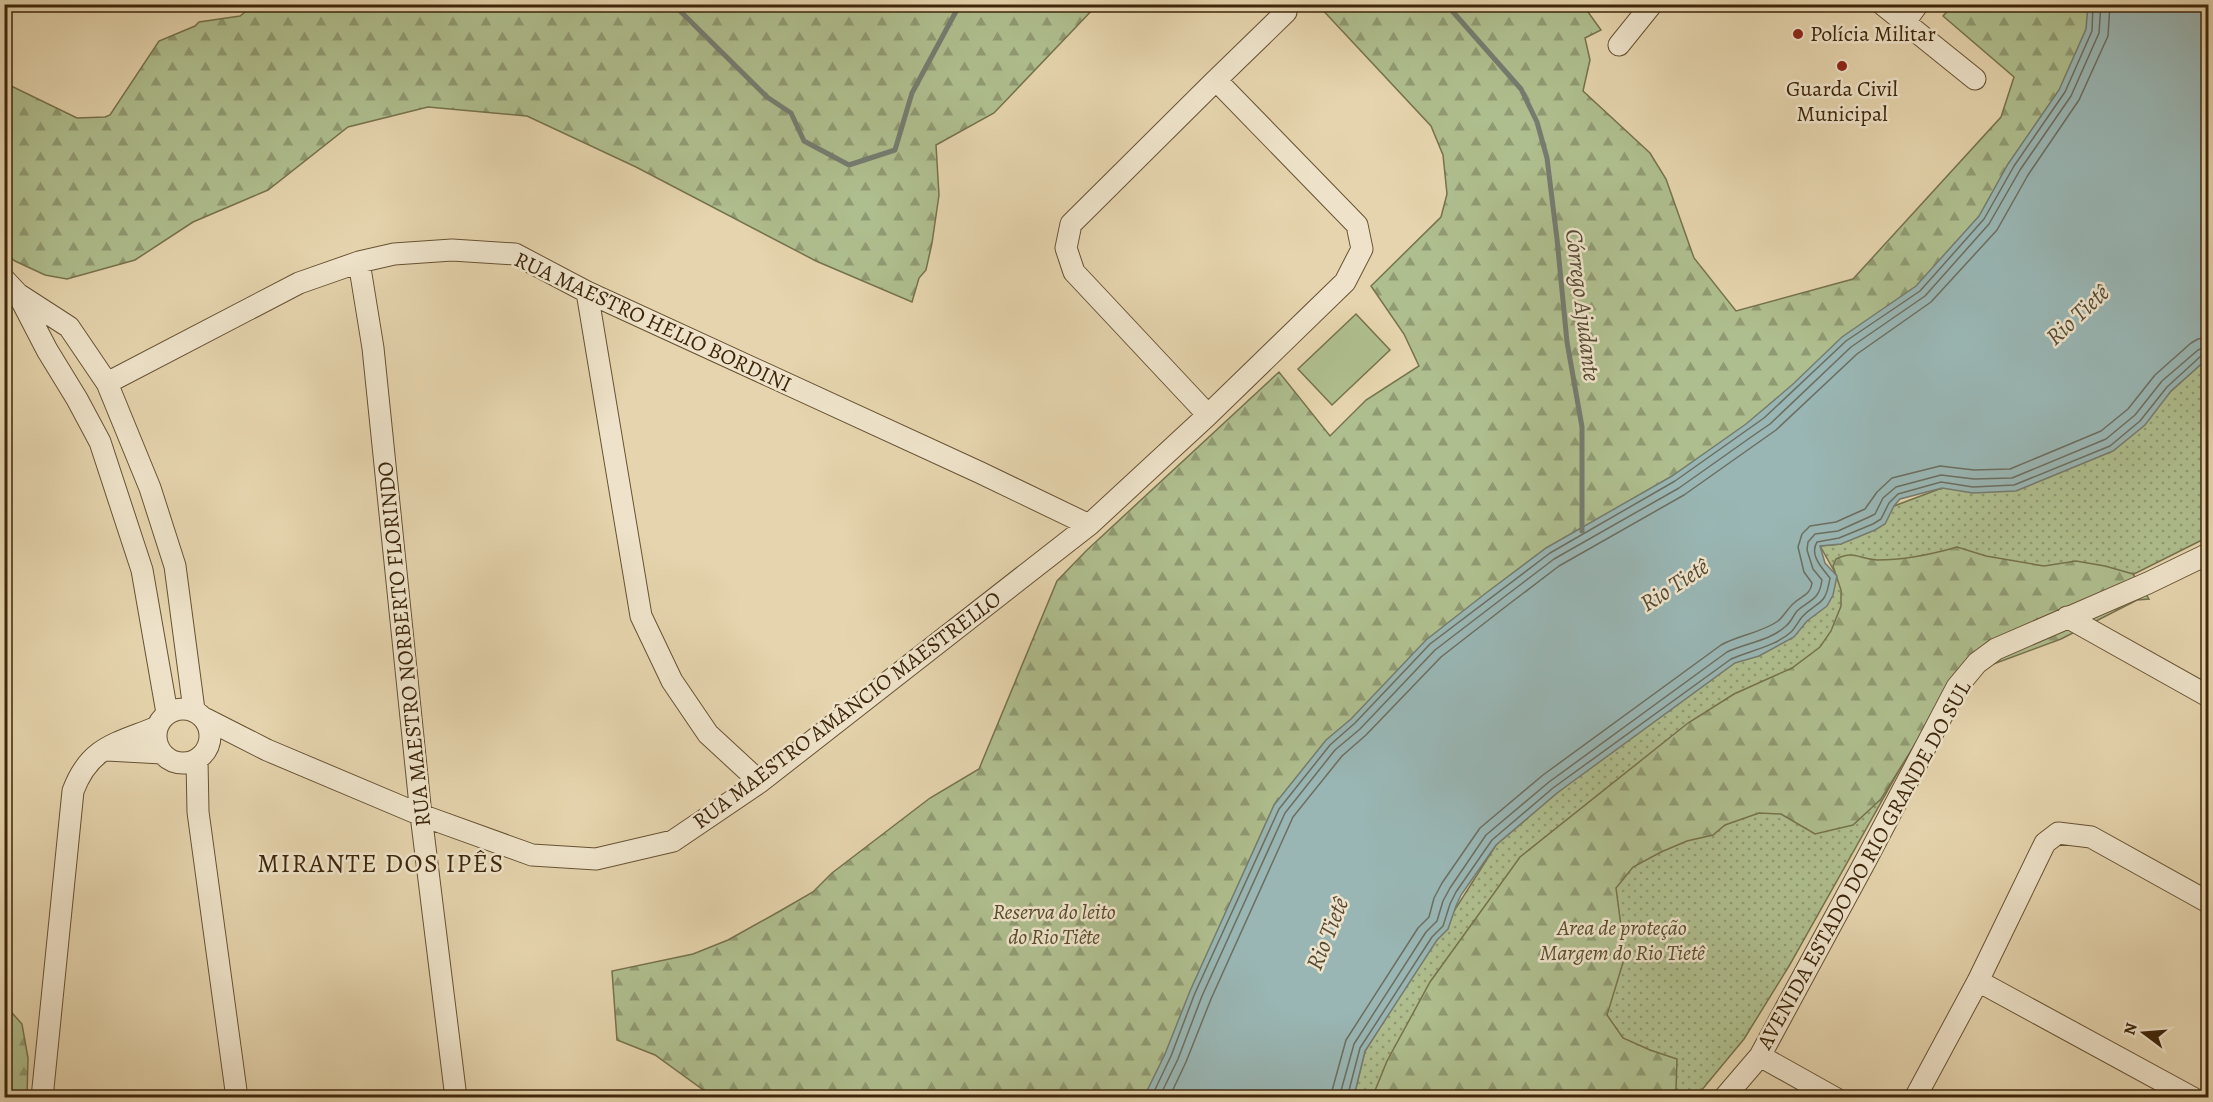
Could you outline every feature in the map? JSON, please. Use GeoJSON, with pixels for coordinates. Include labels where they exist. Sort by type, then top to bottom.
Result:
{"type":"FeatureCollection","features":[{"type":"Feature","properties":{"kind":"street"},"geometry":{"type":"LineString","coordinates":[[1619,45],[1652,4]]}},
{"type":"Feature","properties":{"kind":"street"},"geometry":{"type":"LineString","coordinates":[[1882,4],[1975,79]]}},
{"type":"Feature","properties":{"kind":"street"},"geometry":{"type":"LineString","coordinates":[[1904,23],[1918,4]]}},
{"type":"Feature","properties":{"kind":"street"},"geometry":{"type":"LineString","coordinates":[[1208,415],[1074,272],[1066,248],[1071,224],[1286,12]]}},
{"type":"Feature","properties":{"kind":"street","name":"RUA MAESTRO AMÂNCIO MAESTRELLO"},"geometry":{"type":"LineString","coordinates":[[200,715],[267,750],[421,815],[532,855],[596,859],[673,841],[760,782],[1089,525],[1208,415],[1345,282],[1362,249],[1357,225],[1216,80]]}},
{"type":"Feature","properties":{"kind":"street","name":"RUA MAESTRO HELIO BORDINI"},"geometry":{"type":"LineString","coordinates":[[107,383],[299,283],[359,262],[394,254],[452,250],[515,254],[588,292],[981,472],[1089,525]]}},
{"type":"Feature","properties":{"kind":"street","name":"RUA MAESTRO NORBERTO FLORINDO"},"geometry":{"type":"LineString","coordinates":[[359,262],[373,348],[421,815],[456,1098]]}},
{"type":"Feature","properties":{"kind":"street"},"geometry":{"type":"LineString","coordinates":[[11,286],[69,327],[107,383],[150,488],[176,566],[200,715],[210,728],[211,736],[185,757]]}},
{"type":"Feature","properties":{"kind":"street"},"geometry":{"type":"LineString","coordinates":[[11,286],[100,442],[142,570],[162,720],[156,736],[185,757],[198,812],[237,1098]]}},
{"type":"Feature","properties":{"kind":"street"},"geometry":{"type":"LineString","coordinates":[[588,292],[642,616],[672,681],[708,734],[760,782]]}},
{"type":"Feature","properties":{"kind":"street","name":"AVENIDA ESTADO DO RIO GRANDE DO SUL"},"geometry":{"type":"LineString","coordinates":[[1724,1098],[1761,1056],[1957,687],[1977,663],[1996,649],[2148,583],[2208,554]]}},
{"type":"Feature","properties":{"kind":"street"},"geometry":{"type":"LineString","coordinates":[[2067,617],[2208,696]]}},
{"type":"Feature","properties":{"kind":"street"},"geometry":{"type":"LineString","coordinates":[[42,1098],[73,791],[80,772],[100,750],[162,720],[175,709],[200,715]]}},
{"type":"Feature","properties":{"kind":"street","name":"RUA MAESTRO AMÂNCIO MAESTRELLO"},"geometry":{"type":"LineString","coordinates":[[100,750],[185,757],[230,748],[267,750]]}},
{"type":"Feature","properties":{"kind":"street"},"geometry":{"type":"LineString","coordinates":[[1915,1098],[1978,981],[2045,843],[2058,833],[2091,837],[2208,902]]}},
{"type":"Feature","properties":{"kind":"street"},"geometry":{"type":"LineString","coordinates":[[1978,981],[2193,1098]]}},
{"type":"Feature","properties":{"kind":"street"},"geometry":{"type":"LineString","coordinates":[[1761,1056],[1835,1098]]}},
{"type":"Feature","properties":{"kind":"green space"},"geometry":{"type":"Polygon","coordinates":[[[254,5],[1097,5],[994,113],[936,145],[939,195],[932,243],[926,270],[919,278],[912,302],[816,261],[636,167],[527,116],[428,107],[348,127],[268,190],[193,222],[135,260],[67,279],[45,275],[15,261],[5,253],[5,83],[77,118],[105,117],[110,115],[159,41],[195,26],[199,22],[240,16],[254,5]]]}},
{"type":"Feature","properties":{"kind":"green space","name":"Reserva do leito do Rio Tiête"},"geometry":{"type":"Polygon","coordinates":[[[1318,5],[1583,5],[1601,30],[1585,38],[1590,60],[1583,91],[1650,153],[1666,179],[1694,258],[1736,311],[1853,279],[2001,117],[2014,77],[1943,16],[1953,5],[2137,5],[2134,55],[1180,1097],[708,1097],[706,1092],[655,1055],[617,1040],[612,971],[693,954],[728,940],[813,892],[832,873],[930,798],[979,769],[1057,581],[1086,551],[1279,372],[1330,436],[1366,400],[1419,366],[1404,334],[1371,286],[1441,217],[1447,194],[1443,155],[1431,126],[1318,5]]]}},
{"type":"Feature","properties":{"kind":"green space"},"geometry":{"type":"Polygon","coordinates":[[[1356,314],[1390,350],[1332,405],[1298,369],[1356,314]]]}},
{"type":"Feature","properties":{"kind":"green space","name":"Area de proteção Margem do Rio Tietê"},"geometry":{"type":"Polygon","coordinates":[[[2208,358],[2208,537],[2070,606],[1956,669],[1789,966],[1744,1039],[1696,1097],[1352,1098],[1365,1051],[1496,845],[1557,793],[1837,576],[1820,546],[1841,544],[1894,506],[2171,391],[2208,358]]]}},
{"type":"Feature","properties":{"kind":"green space"},"geometry":{"type":"Polygon","coordinates":[[[1957,547],[1986,556],[2044,566],[2076,561],[2105,566],[2133,574],[2149,599],[2137,600],[2061,639],[1980,669],[1940,704],[1881,799],[1853,825],[1815,834],[1781,814],[1759,813],[1725,825],[1713,835],[1687,841],[1661,852],[1633,867],[1616,888],[1625,956],[1607,1015],[1623,1038],[1677,1059],[1676,1089],[1669,1097],[1572,1098],[1568,1094],[1554,1098],[1372,1098],[1387,1061],[1430,982],[1520,857],[1688,723],[1734,694],[1792,668],[1820,647],[1831,631],[1841,606],[1841,590],[1833,566],[1836,559],[1852,555],[1877,560],[1897,559],[1957,547]]]}},
{"type":"Feature","properties":{"kind":"green space"},"geometry":{"type":"Polygon","coordinates":[[[5,1005],[22,1024],[28,1058],[27,1097],[5,1097],[5,1005]]]}},
{"type":"Feature","properties":{"kind":"water","name":"Rio Tietê"},"geometry":{"type":"Polygon","coordinates":[[[2088,5],[2208,5],[2208,358],[2171,391],[2145,425],[2113,451],[2016,491],[1973,493],[1942,488],[1900,499],[1885,524],[1875,530],[1841,544],[1820,546],[1825,563],[1837,576],[1833,595],[1827,606],[1807,621],[1794,637],[1759,656],[1735,663],[1557,793],[1496,845],[1461,895],[1448,929],[1437,940],[1365,1051],[1352,1097],[1144,1097],[1274,805],[1326,740],[1351,719],[1426,640],[1486,593],[1546,548],[1672,476],[1746,424],[1792,385],[1842,337],[1916,286],[1979,216],[2008,164],[2059,90],[2086,29],[2088,5]]]}},
{"type":"Feature","properties":{"kind":"waterway","name":"Córrego Ajudante"},"geometry":{"type":"LineString","coordinates":[[673,4],[767,97],[791,113],[804,141],[849,165],[895,150],[912,93],[960,4]]}},
{"type":"Feature","properties":{"kind":"waterway","name":"Córrego Ajudante"},"geometry":{"type":"LineString","coordinates":[[1446,4],[1521,89],[1537,122],[1547,158],[1567,342],[1582,427],[1582,531]]}},
{"type":"Feature","properties":{"kind":"place","name":"Polícia Militar"},"geometry":{"type":"Point","coordinates":[1798,34]}},
{"type":"Feature","properties":{"kind":"place","name":"Guarda Civil Municipal"},"geometry":{"type":"Point","coordinates":[1842,66]}},
{"type":"Feature","properties":{"kind":"district","name":"MIRANTE DOS IPÊS"},"geometry":{"type":"Point","coordinates":[381,863]}}]}
